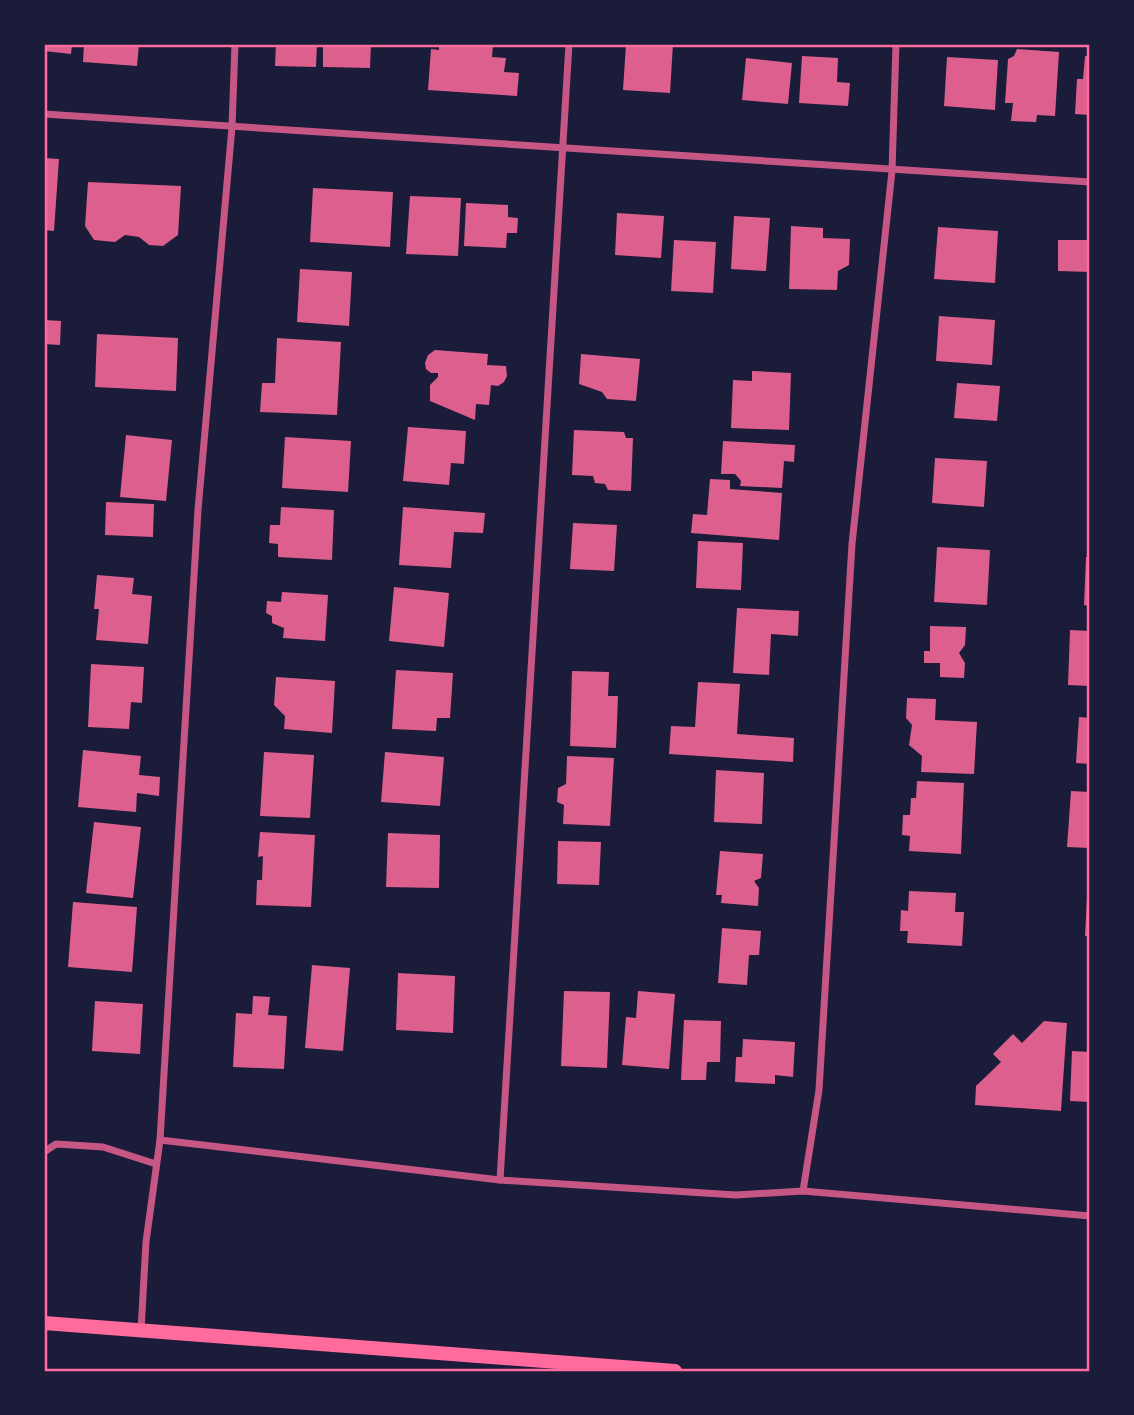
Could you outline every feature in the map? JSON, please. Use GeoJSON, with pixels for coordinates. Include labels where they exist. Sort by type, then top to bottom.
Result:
{"type":"FeatureCollection","features":[{"type":"Feature","properties":{"kind":"main road"},"geometry":{"type":"LineString","coordinates":[[44,1323],[675,1371]]}},
{"type":"Feature","properties":{"kind":"street"},"geometry":{"type":"LineString","coordinates":[[141,1330],[146,1242],[160,1140],[198,510],[232,127],[235,44]]}},
{"type":"Feature","properties":{"kind":"street"},"geometry":{"type":"LineString","coordinates":[[500,1180],[569,44]]}},
{"type":"Feature","properties":{"kind":"street"},"geometry":{"type":"LineString","coordinates":[[803,1191],[819,1090],[852,544],[892,171],[896,44]]}},
{"type":"Feature","properties":{"kind":"street"},"geometry":{"type":"LineString","coordinates":[[44,114],[1090,182]]}},
{"type":"Feature","properties":{"kind":"street"},"geometry":{"type":"LineString","coordinates":[[160,1140],[500,1180],[736,1195],[803,1191],[1090,1216]]}},
{"type":"Feature","properties":{"kind":"street"},"geometry":{"type":"LineString","coordinates":[[44,1152],[56,1144],[103,1147],[156,1164]]}},
{"type":"Feature","properties":{"kind":"building"},"geometry":{"type":"Polygon","coordinates":[[[44,44],[72,44],[71,54],[44,51],[44,44]]]}},
{"type":"Feature","properties":{"kind":"building"},"geometry":{"type":"Polygon","coordinates":[[[84,44],[139,44],[137,66],[83,62],[84,44]]]}},
{"type":"Feature","properties":{"kind":"building"},"geometry":{"type":"Polygon","coordinates":[[[276,44],[317,44],[316,67],[275,66],[276,44]]]}},
{"type":"Feature","properties":{"kind":"building"},"geometry":{"type":"Polygon","coordinates":[[[323,44],[371,44],[370,68],[323,67],[323,44]]]}},
{"type":"Feature","properties":{"kind":"building"},"geometry":{"type":"Polygon","coordinates":[[[439,44],[493,44],[492,57],[506,58],[504,72],[519,73],[517,96],[428,90],[431,49],[439,50],[439,44]]]}},
{"type":"Feature","properties":{"kind":"building"},"geometry":{"type":"Polygon","coordinates":[[[626,44],[673,44],[670,93],[623,90],[626,44]]]}},
{"type":"Feature","properties":{"kind":"building"},"geometry":{"type":"Polygon","coordinates":[[[1017,49],[1059,52],[1055,116],[1037,115],[1036,122],[1011,121],[1013,103],[1005,103],[1008,59],[1014,56],[1017,49]]]}},
{"type":"Feature","properties":{"kind":"building"},"geometry":{"type":"Polygon","coordinates":[[[802,56],[838,58],[837,82],[850,83],[848,106],[799,103],[802,56]]]}},
{"type":"Feature","properties":{"kind":"building"},"geometry":{"type":"Polygon","coordinates":[[[1085,56],[1090,56],[1090,115],[1075,114],[1077,79],[1083,79],[1085,56]]]}},
{"type":"Feature","properties":{"kind":"building"},"geometry":{"type":"Polygon","coordinates":[[[947,57],[998,60],[995,110],[944,106],[947,57]]]}},
{"type":"Feature","properties":{"kind":"building"},"geometry":{"type":"Polygon","coordinates":[[[746,58],[792,63],[788,104],[742,100],[746,58]]]}},
{"type":"Feature","properties":{"kind":"building"},"geometry":{"type":"Polygon","coordinates":[[[44,158],[59,159],[54,231],[44,230],[44,158]]]}},
{"type":"Feature","properties":{"kind":"building"},"geometry":{"type":"Polygon","coordinates":[[[88,182],[181,186],[178,235],[163,246],[149,245],[139,237],[125,235],[115,242],[94,240],[85,226],[88,182]]]}},
{"type":"Feature","properties":{"kind":"building"},"geometry":{"type":"Polygon","coordinates":[[[313,188],[393,192],[390,247],[310,242],[313,188]]]}},
{"type":"Feature","properties":{"kind":"building"},"geometry":{"type":"Polygon","coordinates":[[[410,196],[461,198],[458,256],[406,254],[410,196]]]}},
{"type":"Feature","properties":{"kind":"building"},"geometry":{"type":"Polygon","coordinates":[[[466,203],[508,205],[508,217],[518,218],[517,233],[507,233],[506,248],[464,246],[466,203]]]}},
{"type":"Feature","properties":{"kind":"building"},"geometry":{"type":"Polygon","coordinates":[[[617,213],[664,216],[661,258],[615,255],[617,213]]]}},
{"type":"Feature","properties":{"kind":"building"},"geometry":{"type":"Polygon","coordinates":[[[734,216],[770,218],[766,271],[731,269],[734,216]]]}},
{"type":"Feature","properties":{"kind":"building"},"geometry":{"type":"Polygon","coordinates":[[[791,226],[823,228],[823,238],[850,239],[849,265],[838,271],[837,290],[789,289],[791,226]]]}},
{"type":"Feature","properties":{"kind":"building"},"geometry":{"type":"Polygon","coordinates":[[[938,227],[998,231],[995,283],[934,279],[938,227]]]}},
{"type":"Feature","properties":{"kind":"building"},"geometry":{"type":"Polygon","coordinates":[[[674,240],[716,242],[713,293],[671,291],[674,240]]]}},
{"type":"Feature","properties":{"kind":"building"},"geometry":{"type":"Polygon","coordinates":[[[1058,240],[1090,240],[1090,272],[1058,271],[1058,240]]]}},
{"type":"Feature","properties":{"kind":"building"},"geometry":{"type":"Polygon","coordinates":[[[300,269],[352,272],[349,326],[297,322],[300,269]]]}},
{"type":"Feature","properties":{"kind":"building"},"geometry":{"type":"Polygon","coordinates":[[[939,316],[995,320],[992,365],[936,361],[939,316]]]}},
{"type":"Feature","properties":{"kind":"building"},"geometry":{"type":"Polygon","coordinates":[[[44,320],[61,321],[60,345],[44,344],[44,320]]]}},
{"type":"Feature","properties":{"kind":"building"},"geometry":{"type":"Polygon","coordinates":[[[97,334],[178,338],[176,391],[95,387],[97,334]]]}},
{"type":"Feature","properties":{"kind":"building"},"geometry":{"type":"Polygon","coordinates":[[[277,338],[341,342],[337,415],[260,412],[262,383],[275,383],[277,338]]]}},
{"type":"Feature","properties":{"kind":"building"},"geometry":{"type":"Polygon","coordinates":[[[435,350],[488,354],[487,365],[506,366],[507,376],[504,382],[498,386],[491,385],[489,405],[476,404],[475,420],[430,401],[430,385],[438,377],[438,373],[431,373],[426,369],[425,363],[428,355],[435,350]]]}},
{"type":"Feature","properties":{"kind":"building"},"geometry":{"type":"Polygon","coordinates":[[[581,354],[640,359],[636,401],[607,399],[602,392],[579,384],[581,354]]]}},
{"type":"Feature","properties":{"kind":"building"},"geometry":{"type":"Polygon","coordinates":[[[752,371],[791,373],[789,430],[731,428],[733,380],[752,381],[752,371]]]}},
{"type":"Feature","properties":{"kind":"building"},"geometry":{"type":"Polygon","coordinates":[[[957,383],[1000,386],[997,421],[954,418],[957,383]]]}},
{"type":"Feature","properties":{"kind":"building"},"geometry":{"type":"Polygon","coordinates":[[[408,427],[466,431],[464,464],[451,463],[449,485],[403,481],[408,427]]]}},
{"type":"Feature","properties":{"kind":"building"},"geometry":{"type":"Polygon","coordinates":[[[574,430],[624,432],[626,438],[633,438],[631,491],[608,490],[605,484],[595,483],[593,476],[572,475],[574,430]]]}},
{"type":"Feature","properties":{"kind":"building"},"geometry":{"type":"Polygon","coordinates":[[[126,435],[172,440],[166,501],[120,497],[126,435]]]}},
{"type":"Feature","properties":{"kind":"building"},"geometry":{"type":"Polygon","coordinates":[[[285,437],[351,441],[348,492],[282,488],[285,437]]]}},
{"type":"Feature","properties":{"kind":"building"},"geometry":{"type":"Polygon","coordinates":[[[723,441],[795,445],[794,462],[784,461],[782,488],[740,486],[741,481],[735,474],[721,474],[723,441]]]}},
{"type":"Feature","properties":{"kind":"building"},"geometry":{"type":"Polygon","coordinates":[[[935,458],[987,461],[984,507],[932,503],[935,458]]]}},
{"type":"Feature","properties":{"kind":"building"},"geometry":{"type":"Polygon","coordinates":[[[710,479],[730,480],[730,489],[782,493],[779,540],[691,533],[693,514],[707,515],[710,479]]]}},
{"type":"Feature","properties":{"kind":"building"},"geometry":{"type":"Polygon","coordinates":[[[106,502],[154,504],[153,537],[105,535],[106,502]]]}},
{"type":"Feature","properties":{"kind":"building"},"geometry":{"type":"Polygon","coordinates":[[[281,507],[334,510],[332,560],[278,557],[278,544],[269,543],[270,525],[280,525],[281,507]]]}},
{"type":"Feature","properties":{"kind":"building"},"geometry":{"type":"Polygon","coordinates":[[[403,507],[485,513],[483,533],[454,532],[451,568],[399,565],[403,507]]]}},
{"type":"Feature","properties":{"kind":"building"},"geometry":{"type":"Polygon","coordinates":[[[573,523],[617,525],[614,571],[570,569],[573,523]]]}},
{"type":"Feature","properties":{"kind":"building"},"geometry":{"type":"Polygon","coordinates":[[[698,541],[743,543],[741,590],[696,588],[698,541]]]}},
{"type":"Feature","properties":{"kind":"building"},"geometry":{"type":"Polygon","coordinates":[[[937,547],[990,550],[987,605],[934,602],[937,547]]]}},
{"type":"Feature","properties":{"kind":"building"},"geometry":{"type":"Polygon","coordinates":[[[1086,557],[1090,557],[1090,606],[1084,605],[1086,557]]]}},
{"type":"Feature","properties":{"kind":"building"},"geometry":{"type":"Polygon","coordinates":[[[97,575],[134,578],[132,594],[152,596],[148,644],[96,640],[99,609],[94,609],[97,575]]]}},
{"type":"Feature","properties":{"kind":"building"},"geometry":{"type":"Polygon","coordinates":[[[394,587],[449,593],[444,647],[389,641],[394,587]]]}},
{"type":"Feature","properties":{"kind":"building"},"geometry":{"type":"Polygon","coordinates":[[[282,592],[328,595],[325,641],[283,638],[284,628],[272,623],[272,616],[266,613],[267,601],[281,602],[282,592]]]}},
{"type":"Feature","properties":{"kind":"building"},"geometry":{"type":"Polygon","coordinates":[[[737,608],[799,611],[798,636],[771,634],[769,675],[733,673],[737,608]]]}},
{"type":"Feature","properties":{"kind":"building"},"geometry":{"type":"Polygon","coordinates":[[[930,626],[966,627],[965,645],[959,653],[965,663],[964,678],[940,677],[940,663],[924,663],[924,651],[930,651],[930,626]]]}},
{"type":"Feature","properties":{"kind":"building"},"geometry":{"type":"Polygon","coordinates":[[[1070,630],[1090,631],[1090,686],[1068,685],[1070,630]]]}},
{"type":"Feature","properties":{"kind":"building"},"geometry":{"type":"Polygon","coordinates":[[[91,664],[144,667],[142,703],[131,702],[129,729],[88,727],[91,664]]]}},
{"type":"Feature","properties":{"kind":"building"},"geometry":{"type":"Polygon","coordinates":[[[396,670],[453,673],[450,718],[437,718],[436,731],[392,729],[396,670]]]}},
{"type":"Feature","properties":{"kind":"building"},"geometry":{"type":"Polygon","coordinates":[[[572,671],[609,672],[608,696],[618,696],[616,748],[570,746],[572,671]]]}},
{"type":"Feature","properties":{"kind":"building"},"geometry":{"type":"Polygon","coordinates":[[[276,677],[335,681],[332,733],[284,729],[285,716],[274,705],[276,677]]]}},
{"type":"Feature","properties":{"kind":"building"},"geometry":{"type":"Polygon","coordinates":[[[698,682],[740,684],[737,734],[794,738],[793,762],[669,754],[671,726],[695,727],[698,682]]]}},
{"type":"Feature","properties":{"kind":"building"},"geometry":{"type":"Polygon","coordinates":[[[907,698],[936,699],[935,720],[977,722],[974,774],[921,772],[922,756],[909,745],[912,725],[906,718],[907,698]]]}},
{"type":"Feature","properties":{"kind":"building"},"geometry":{"type":"Polygon","coordinates":[[[1079,717],[1090,718],[1090,764],[1076,763],[1079,717]]]}},
{"type":"Feature","properties":{"kind":"building"},"geometry":{"type":"Polygon","coordinates":[[[83,750],[141,756],[139,775],[160,777],[159,796],[137,793],[136,812],[78,807],[83,750]]]}},
{"type":"Feature","properties":{"kind":"building"},"geometry":{"type":"Polygon","coordinates":[[[264,752],[314,755],[310,818],[260,816],[264,752]]]}},
{"type":"Feature","properties":{"kind":"building"},"geometry":{"type":"Polygon","coordinates":[[[385,752],[444,757],[440,806],[381,802],[385,752]]]}},
{"type":"Feature","properties":{"kind":"building"},"geometry":{"type":"Polygon","coordinates":[[[567,756],[614,758],[610,826],[563,824],[564,805],[557,802],[558,788],[566,784],[567,756]]]}},
{"type":"Feature","properties":{"kind":"building"},"geometry":{"type":"Polygon","coordinates":[[[716,770],[764,773],[762,824],[714,822],[716,770]]]}},
{"type":"Feature","properties":{"kind":"building"},"geometry":{"type":"Polygon","coordinates":[[[917,781],[964,783],[961,854],[909,851],[910,836],[902,835],[903,815],[910,815],[911,798],[916,798],[917,781]]]}},
{"type":"Feature","properties":{"kind":"building"},"geometry":{"type":"Polygon","coordinates":[[[1071,791],[1090,792],[1090,848],[1067,847],[1071,791]]]}},
{"type":"Feature","properties":{"kind":"building"},"geometry":{"type":"Polygon","coordinates":[[[94,822],[141,827],[133,898],[86,893],[94,822]]]}},
{"type":"Feature","properties":{"kind":"building"},"geometry":{"type":"Polygon","coordinates":[[[260,832],[315,835],[311,907],[256,905],[257,880],[262,880],[263,856],[258,857],[260,832]]]}},
{"type":"Feature","properties":{"kind":"building"},"geometry":{"type":"Polygon","coordinates":[[[388,833],[440,835],[439,888],[386,887],[388,833]]]}},
{"type":"Feature","properties":{"kind":"building"},"geometry":{"type":"Polygon","coordinates":[[[558,841],[601,842],[599,885],[557,884],[558,841]]]}},
{"type":"Feature","properties":{"kind":"building"},"geometry":{"type":"Polygon","coordinates":[[[720,851],[763,854],[761,878],[754,881],[759,888],[758,906],[721,903],[722,895],[716,895],[720,851]]]}},
{"type":"Feature","properties":{"kind":"building"},"geometry":{"type":"Polygon","coordinates":[[[909,891],[956,893],[955,912],[964,912],[962,946],[907,943],[908,931],[900,931],[901,910],[908,911],[909,891]]]}},
{"type":"Feature","properties":{"kind":"building"},"geometry":{"type":"Polygon","coordinates":[[[1087,898],[1090,898],[1090,936],[1085,936],[1087,898]]]}},
{"type":"Feature","properties":{"kind":"building"},"geometry":{"type":"Polygon","coordinates":[[[73,902],[137,907],[132,972],[68,967],[73,902]]]}},
{"type":"Feature","properties":{"kind":"building"},"geometry":{"type":"Polygon","coordinates":[[[722,928],[761,931],[759,955],[749,955],[747,985],[718,983],[722,928]]]}},
{"type":"Feature","properties":{"kind":"building"},"geometry":{"type":"Polygon","coordinates":[[[312,965],[350,968],[343,1051],[305,1048],[312,965]]]}},
{"type":"Feature","properties":{"kind":"building"},"geometry":{"type":"Polygon","coordinates":[[[398,973],[455,976],[453,1033],[396,1030],[398,973]]]}},
{"type":"Feature","properties":{"kind":"building"},"geometry":{"type":"Polygon","coordinates":[[[564,991],[610,992],[607,1068],[561,1066],[564,991]]]}},
{"type":"Feature","properties":{"kind":"building"},"geometry":{"type":"Polygon","coordinates":[[[638,991],[675,994],[669,1069],[622,1065],[626,1017],[636,1018],[638,991]]]}},
{"type":"Feature","properties":{"kind":"building"},"geometry":{"type":"Polygon","coordinates":[[[253,996],[270,997],[268,1015],[287,1016],[284,1069],[233,1067],[236,1013],[252,1014],[253,996]]]}},
{"type":"Feature","properties":{"kind":"building"},"geometry":{"type":"Polygon","coordinates":[[[95,1001],[143,1004],[140,1054],[92,1051],[95,1001]]]}},
{"type":"Feature","properties":{"kind":"building"},"geometry":{"type":"Polygon","coordinates":[[[684,1020],[721,1021],[720,1062],[707,1062],[706,1080],[681,1080],[684,1020]]]}},
{"type":"Feature","properties":{"kind":"building"},"geometry":{"type":"Polygon","coordinates":[[[1044,1021],[1067,1023],[1061,1111],[975,1105],[976,1086],[1001,1062],[993,1054],[1013,1034],[1022,1043],[1044,1021]]]}},
{"type":"Feature","properties":{"kind":"building"},"geometry":{"type":"Polygon","coordinates":[[[743,1039],[795,1042],[793,1077],[775,1075],[775,1084],[735,1082],[736,1057],[742,1057],[743,1039]]]}},
{"type":"Feature","properties":{"kind":"building"},"geometry":{"type":"Polygon","coordinates":[[[1072,1051],[1090,1052],[1090,1102],[1070,1101],[1072,1051]]]}}]}
